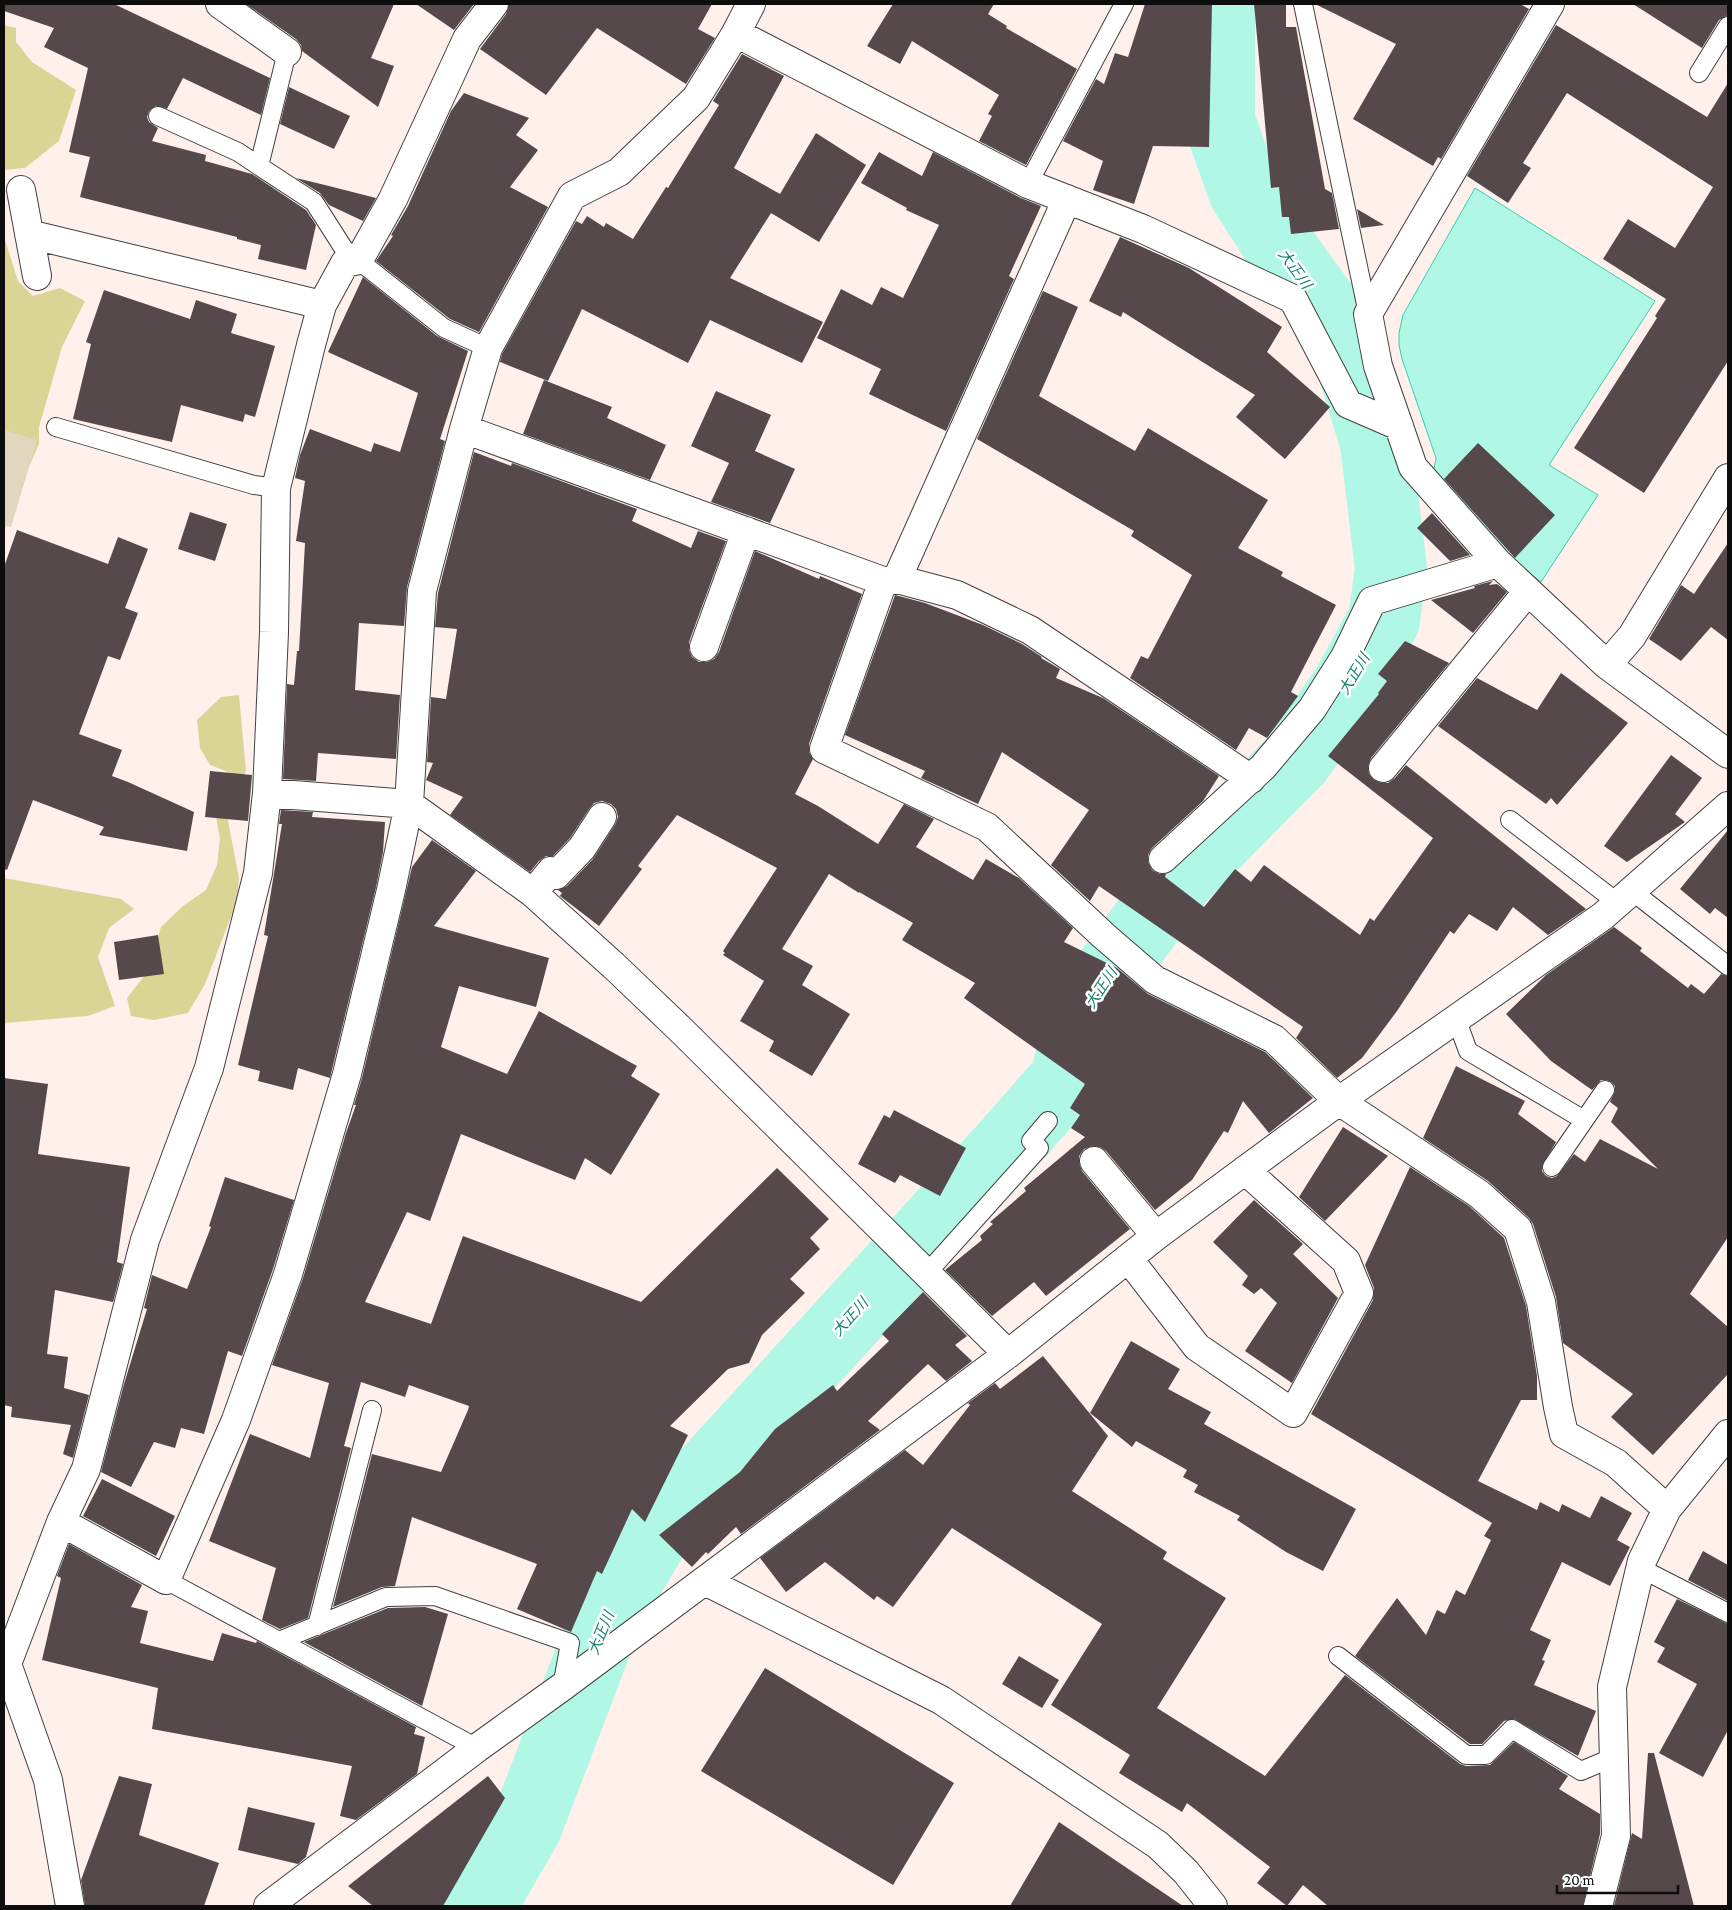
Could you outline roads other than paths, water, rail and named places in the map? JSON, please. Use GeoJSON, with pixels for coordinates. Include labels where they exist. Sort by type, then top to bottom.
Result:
{"type":"FeatureCollection","features":[{"type":"Feature","properties":{"kind":"street"},"geometry":{"type":"LineString","coordinates":[[220,4],[287,52]]}},
{"type":"Feature","properties":{"kind":"street"},"geometry":{"type":"LineString","coordinates":[[70,1906],[48,1780],[6,1664],[61,1522],[86,1469],[145,1240],[209,1068],[258,873],[267,793],[274,632],[276,488],[310,345],[322,305],[345,263],[359,260],[393,200],[467,39],[494,4]]}},
{"type":"Feature","properties":{"kind":"street"},"geometry":{"type":"LineString","coordinates":[[61,1522],[166,1580],[236,1420],[288,1274],[347,1074],[391,890],[409,804],[422,591],[464,429],[488,348],[572,196],[619,172],[696,98],[736,34],[751,4]]}},
{"type":"Feature","properties":{"kind":"street"},"geometry":{"type":"LineString","coordinates":[[1550,4],[1368,314],[1391,423],[1413,467],[1498,562],[1607,665],[1728,754]]}},
{"type":"Feature","properties":{"kind":"street"},"geometry":{"type":"LineString","coordinates":[[736,34],[1028,184],[1143,229],[1293,299],[1348,404],[1391,423]]}},
{"type":"Feature","properties":{"kind":"street"},"geometry":{"type":"LineString","coordinates":[[21,190],[37,276]]}},
{"type":"Feature","properties":{"kind":"street"},"geometry":{"type":"LineString","coordinates":[[1067,199],[890,580],[824,749],[987,827],[1155,980],[1274,1039],[1339,1101],[1480,1194],[1518,1229],[1541,1302],[1564,1434],[1616,1463],[1667,1509]]}},
{"type":"Feature","properties":{"kind":"street"},"geometry":{"type":"LineString","coordinates":[[29,234],[322,305]]}},
{"type":"Feature","properties":{"kind":"street"},"geometry":{"type":"LineString","coordinates":[[464,429],[746,531],[890,580],[957,595],[1030,630],[1251,779]]}},
{"type":"Feature","properties":{"kind":"street"},"geometry":{"type":"LineString","coordinates":[[1607,665],[1632,636],[1728,478]]}},
{"type":"Feature","properties":{"kind":"street"},"geometry":{"type":"LineString","coordinates":[[704,647],[746,531]]}},
{"type":"Feature","properties":{"kind":"street"},"geometry":{"type":"LineString","coordinates":[[1163,859],[1263,767],[1312,708],[1345,657],[1372,601],[1498,562]]}},
{"type":"Feature","properties":{"kind":"street"},"geometry":{"type":"LineString","coordinates":[[1383,768],[1528,591]]}},
{"type":"Feature","properties":{"kind":"street"},"geometry":{"type":"LineString","coordinates":[[267,793],[409,804],[533,893],[621,972],[899,1244],[1008,1354]]}},
{"type":"Feature","properties":{"kind":"street"},"geometry":{"type":"LineString","coordinates":[[268,1906],[477,1748],[705,1581],[1008,1354],[1156,1236],[1245,1170],[1339,1101],[1603,916],[1728,806]]}},
{"type":"Feature","properties":{"kind":"street"},"geometry":{"type":"LineString","coordinates":[[533,893],[551,871],[556,875],[582,848],[602,817]]}},
{"type":"Feature","properties":{"kind":"street"},"geometry":{"type":"LineString","coordinates":[[1094,1161],[1156,1236]]}},
{"type":"Feature","properties":{"kind":"street"},"geometry":{"type":"LineString","coordinates":[[1128,1258],[1198,1347],[1293,1413],[1359,1293],[1346,1260],[1245,1170]]}},
{"type":"Feature","properties":{"kind":"street"},"geometry":{"type":"LineString","coordinates":[[1598,1906],[1616,1836],[1612,1687],[1640,1568],[1667,1509],[1728,1434]]}},
{"type":"Feature","properties":{"kind":"street"},"geometry":{"type":"LineString","coordinates":[[705,1581],[941,1700],[1158,1845],[1186,1872],[1213,1906]]}},
{"type":"Feature","properties":{"kind":"lane"},"geometry":{"type":"LineString","coordinates":[[1028,184],[1124,4]]}},
{"type":"Feature","properties":{"kind":"lane"},"geometry":{"type":"LineString","coordinates":[[1303,4],[1368,314]]}},
{"type":"Feature","properties":{"kind":"lane"},"geometry":{"type":"LineString","coordinates":[[1699,73],[1728,26]]}},
{"type":"Feature","properties":{"kind":"lane"},"geometry":{"type":"LineString","coordinates":[[259,166],[287,52]]}},
{"type":"Feature","properties":{"kind":"lane"},"geometry":{"type":"LineString","coordinates":[[158,116],[238,152],[314,202],[344,249],[444,328],[488,348]]}},
{"type":"Feature","properties":{"kind":"lane"},"geometry":{"type":"LineString","coordinates":[[56,427],[254,485],[276,488]]}},
{"type":"Feature","properties":{"kind":"lane"},"geometry":{"type":"LineString","coordinates":[[1510,820],[1728,966]]}},
{"type":"Feature","properties":{"kind":"lane"},"geometry":{"type":"LineString","coordinates":[[1456,1018],[1468,1051],[1584,1120]]}},
{"type":"Feature","properties":{"kind":"lane"},"geometry":{"type":"LineString","coordinates":[[1552,1167],[1605,1090]]}},
{"type":"Feature","properties":{"kind":"lane"},"geometry":{"type":"LineString","coordinates":[[927,1274],[1040,1148],[1031,1140],[1048,1121]]}},
{"type":"Feature","properties":{"kind":"lane"},"geometry":{"type":"LineString","coordinates":[[317,1626],[372,1410]]}},
{"type":"Feature","properties":{"kind":"lane"},"geometry":{"type":"LineString","coordinates":[[1640,1568],[1728,1613]]}},
{"type":"Feature","properties":{"kind":"lane"},"geometry":{"type":"LineString","coordinates":[[166,1580],[477,1748]]}},
{"type":"Feature","properties":{"kind":"lane"},"geometry":{"type":"LineString","coordinates":[[279,1641],[386,1597],[435,1596],[570,1643],[562,1687]]}},
{"type":"Feature","properties":{"kind":"lane"},"geometry":{"type":"LineString","coordinates":[[1338,1656],[1466,1755],[1486,1755],[1512,1729],[1581,1771],[1614,1757]]}},
{"type":"Feature","properties":{"kind":"waterway","name":"大正川"},"geometry":{"type":"LineString","coordinates":[[480,1906],[526,1827],[608,1612],[659,1527],[1065,1080],[1088,1002],[1180,877],[1297,759],[1347,687],[1384,620],[1391,569],[1376,443],[1343,334],[1280,247],[1244,191],[1219,120],[1219,4]]}}]}
